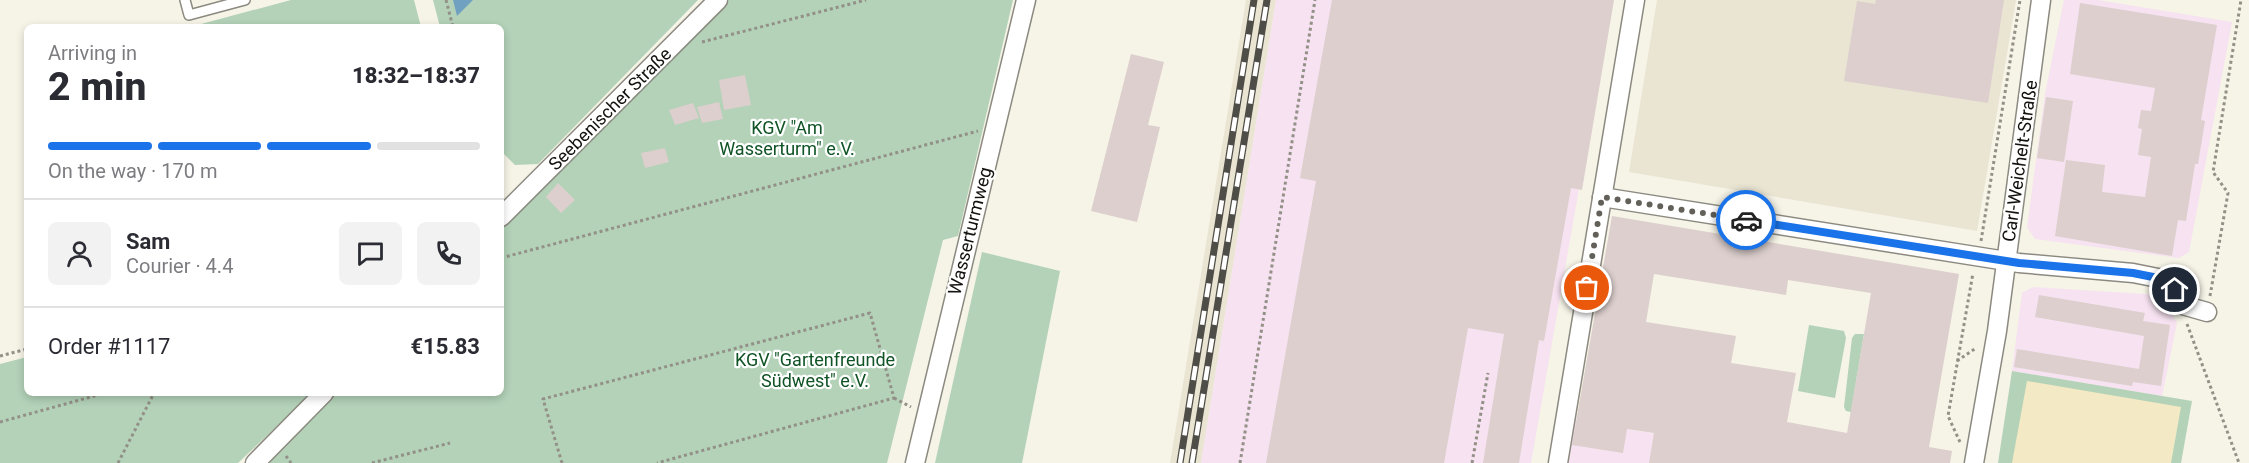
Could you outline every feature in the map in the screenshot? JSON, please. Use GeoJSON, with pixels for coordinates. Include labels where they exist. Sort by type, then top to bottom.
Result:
{"type":"FeatureCollection","features":[{"type":"Feature","properties":{"kind":"street","name":"Seebenischer Straße"},"geometry":{"type":"LineString","coordinates":[[504,214],[718,0]]}},
{"type":"Feature","properties":{"kind":"street","name":"Wasserturmweg"},"geometry":{"type":"LineString","coordinates":[[915,463],[1026,0]]}},
{"type":"Feature","properties":{"kind":"street"},"geometry":{"type":"LineString","coordinates":[[1558,463],[1635,0]]}},
{"type":"Feature","properties":{"kind":"street","name":"Carl-Weichelt-Straße"},"geometry":{"type":"LineString","coordinates":[[1974,463],[1997,331],[2042,0]]}},
{"type":"Feature","properties":{"kind":"street"},"geometry":{"type":"LineString","coordinates":[[1602,197],[2006,261],[2133,273],[2173,281],[2179,304],[2207,312]]}},
{"type":"Feature","properties":{"kind":"street"},"geometry":{"type":"LineString","coordinates":[[255,463],[321,396]]}},
{"type":"Feature","properties":{"kind":"lane"},"geometry":{"type":"LineString","coordinates":[[185,0],[189,15],[245,0]]}},
{"type":"Feature","properties":{"kind":"path"},"geometry":{"type":"LineString","coordinates":[[446,0],[452,24]]}},
{"type":"Feature","properties":{"kind":"path"},"geometry":{"type":"LineString","coordinates":[[700,43],[866,0]]}},
{"type":"Feature","properties":{"kind":"path"},"geometry":{"type":"LineString","coordinates":[[1240,463],[1315,0]]}},
{"type":"Feature","properties":{"kind":"path"},"geometry":{"type":"LineString","coordinates":[[1961,445],[1947,416],[1973,269],[1979,257],[2020,0]]}},
{"type":"Feature","properties":{"kind":"path"},"geometry":{"type":"LineString","coordinates":[[2207,312],[2228,193],[2212,172],[2241,0]]}},
{"type":"Feature","properties":{"kind":"path"},"geometry":{"type":"LineString","coordinates":[[504,257],[995,126]]}},
{"type":"Feature","properties":{"kind":"path"},"geometry":{"type":"LineString","coordinates":[[2179,304],[2239,463]]}},
{"type":"Feature","properties":{"kind":"path"},"geometry":{"type":"LineString","coordinates":[[562,463],[543,399],[870,313],[894,398],[657,463]]}},
{"type":"Feature","properties":{"kind":"path"},"geometry":{"type":"LineString","coordinates":[[0,356],[24,350]]}},
{"type":"Feature","properties":{"kind":"path"},"geometry":{"type":"LineString","coordinates":[[1472,463],[1488,372]]}},
{"type":"Feature","properties":{"kind":"path"},"geometry":{"type":"LineString","coordinates":[[0,422],[94,396]]}},
{"type":"Feature","properties":{"kind":"path"},"geometry":{"type":"LineString","coordinates":[[118,463],[152,396]]}},
{"type":"Feature","properties":{"kind":"path"},"geometry":{"type":"LineString","coordinates":[[372,463],[450,443]]}},
{"type":"Feature","properties":{"kind":"shaded area"},"geometry":{"type":"Polygon","coordinates":[[[1246,0],[1276,0],[1201,463],[1170,463],[1246,0]]]}},
{"type":"Feature","properties":{"kind":"shaded area"},"geometry":{"type":"Polygon","coordinates":[[[1276,0],[1612,0],[1531,463],[1201,463],[1276,0]]]}},
{"type":"Feature","properties":{"kind":"shaded area"},"geometry":{"type":"Polygon","coordinates":[[[1657,0],[2016,0],[1977,231],[1629,172],[1657,0]]]}},
{"type":"Feature","properties":{"kind":"shaded area"},"geometry":{"type":"Polygon","coordinates":[[[2064,0],[2098,0],[2232,22],[2189,252],[2179,258],[2035,239],[2027,227],[2045,94],[2064,0]]]}},
{"type":"Feature","properties":{"kind":"shaded area"},"geometry":{"type":"Polygon","coordinates":[[[2033,287],[2160,295],[2177,323],[2162,396],[2012,371],[2022,293],[2033,287]]]}},
{"type":"Feature","properties":{"kind":"shaded area"},"geometry":{"type":"Polygon","coordinates":[[[1568,419],[1828,463],[1562,463],[1568,419]]]}},
{"type":"Feature","properties":{"kind":"green space"},"geometry":{"type":"Polygon","coordinates":[[[291,0],[414,0],[420,24],[201,24],[291,0]]]}},
{"type":"Feature","properties":{"kind":"green space"},"geometry":{"type":"Polygon","coordinates":[[[433,0],[698,0],[538,164],[515,165],[504,154],[504,24],[439,24],[433,0]]]}},
{"type":"Feature","properties":{"kind":"green space"},"geometry":{"type":"Polygon","coordinates":[[[729,0],[1013,0],[958,236],[943,240],[887,463],[267,463],[333,396],[504,396],[504,227],[729,0]]]}},
{"type":"Feature","properties":{"kind":"green space"},"geometry":{"type":"Polygon","coordinates":[[[982,252],[1060,271],[1022,463],[935,463],[982,252]]]}},
{"type":"Feature","properties":{"kind":"green space"},"geometry":{"type":"Polygon","coordinates":[[[1809,325],[1844,331],[1846,338],[1835,398],[1798,391],[1809,325]]]}},
{"type":"Feature","properties":{"kind":"green space"},"geometry":{"type":"Polygon","coordinates":[[[1855,334],[1864,334],[1851,412],[1846,411],[1844,407],[1852,338],[1855,334]]]}},
{"type":"Feature","properties":{"kind":"green space"},"geometry":{"type":"Polygon","coordinates":[[[24,358],[24,396],[309,396],[238,463],[0,463],[0,364],[24,358]]]}},
{"type":"Feature","properties":{"kind":"green space"},"geometry":{"type":"Polygon","coordinates":[[[2012,371],[2192,401],[2181,463],[1998,463],[2012,371]]]}},
{"type":"Feature","properties":{"kind":"sand"},"geometry":{"type":"Polygon","coordinates":[[[2027,381],[2181,407],[2171,463],[2012,463],[2027,381]]]}},
{"type":"Feature","properties":{"kind":"water"},"geometry":{"type":"Polygon","coordinates":[[[453,0],[473,0],[457,16],[453,0]]]}},
{"type":"Feature","properties":{"kind":"building"},"geometry":{"type":"Polygon","coordinates":[[[1332,0],[1614,0],[1582,190],[1571,188],[1544,341],[1539,340],[1519,463],[1483,463],[1504,334],[1468,328],[1444,463],[1266,463],[1316,181],[1300,178],[1332,0]]]}},
{"type":"Feature","properties":{"kind":"building"},"geometry":{"type":"Polygon","coordinates":[[[1876,0],[2004,0],[1988,103],[1844,81],[1857,1],[1875,4],[1876,0]]]}},
{"type":"Feature","properties":{"kind":"building"},"geometry":{"type":"Polygon","coordinates":[[[2080,3],[2217,25],[2201,120],[2205,121],[2198,164],[2195,164],[2186,221],[2178,220],[2172,256],[2055,236],[2066,160],[2105,165],[2102,192],[2145,197],[2151,157],[2138,155],[2142,129],[2138,128],[2141,110],[2151,111],[2155,88],[2070,74],[2080,3]]]}},
{"type":"Feature","properties":{"kind":"building"},"geometry":{"type":"Polygon","coordinates":[[[1131,54],[1164,62],[1148,125],[1160,127],[1137,222],[1091,211],[1131,54]]]}},
{"type":"Feature","properties":{"kind":"building"},"geometry":{"type":"Polygon","coordinates":[[[745,75],[751,105],[724,110],[719,80],[745,75]]]}},
{"type":"Feature","properties":{"kind":"building"},"geometry":{"type":"Polygon","coordinates":[[[2046,97],[2073,101],[2064,162],[2037,158],[2046,97]]]}},
{"type":"Feature","properties":{"kind":"building"},"geometry":{"type":"Polygon","coordinates":[[[719,102],[723,119],[702,123],[697,107],[719,102]]]}},
{"type":"Feature","properties":{"kind":"building"},"geometry":{"type":"Polygon","coordinates":[[[693,103],[699,118],[675,125],[669,110],[693,103]]]}},
{"type":"Feature","properties":{"kind":"building"},"geometry":{"type":"Polygon","coordinates":[[[665,148],[669,162],[645,168],[641,153],[665,148]]]}},
{"type":"Feature","properties":{"kind":"building"},"geometry":{"type":"Polygon","coordinates":[[[558,183],[575,200],[561,213],[546,197],[558,183]]]}},
{"type":"Feature","properties":{"kind":"building"},"geometry":{"type":"Polygon","coordinates":[[[1612,216],[1959,274],[1929,447],[1952,451],[1950,463],[1649,463],[1654,433],[1627,429],[1623,453],[1572,445],[1612,216]],[[1654,274],[1646,322],[1736,336],[1731,363],[1796,373],[1787,422],[1847,433],[1871,293],[1788,280],[1786,295],[1654,274]]]}},
{"type":"Feature","properties":{"kind":"building"},"geometry":{"type":"Polygon","coordinates":[[[2039,295],[2145,313],[2143,321],[2170,325],[2161,386],[2133,382],[2132,386],[2014,367],[2017,349],[2139,369],[2144,336],[2035,317],[2039,295]]]}},
{"type":"Feature","properties":{"kind":"railway"},"geometry":{"type":"LineString","coordinates":[[1180,463],[1254,0]]}},
{"type":"Feature","properties":{"kind":"railway"},"geometry":{"type":"LineString","coordinates":[[1192,463],[1267,0]]}},
{"type":"Feature","properties":{"kind":"way so far"},"geometry":{"type":"LineString","coordinates":[[1587,288],[1602,197],[1746,220]]}},
{"type":"Feature","properties":{"kind":"route"},"geometry":{"type":"LineString","coordinates":[[1746,220],[2019,263],[2133,273],[2173,281],[2175,290]]}},
{"type":"Feature","properties":{"kind":"park label","name":"KGV \"Am Wasserturm\" e.V."},"geometry":{"type":"Point","coordinates":[787,138]}},
{"type":"Feature","properties":{"kind":"park label","name":"KGV \"Gartenfreunde Südwest\" e.V."},"geometry":{"type":"Point","coordinates":[815,370]}}]}
